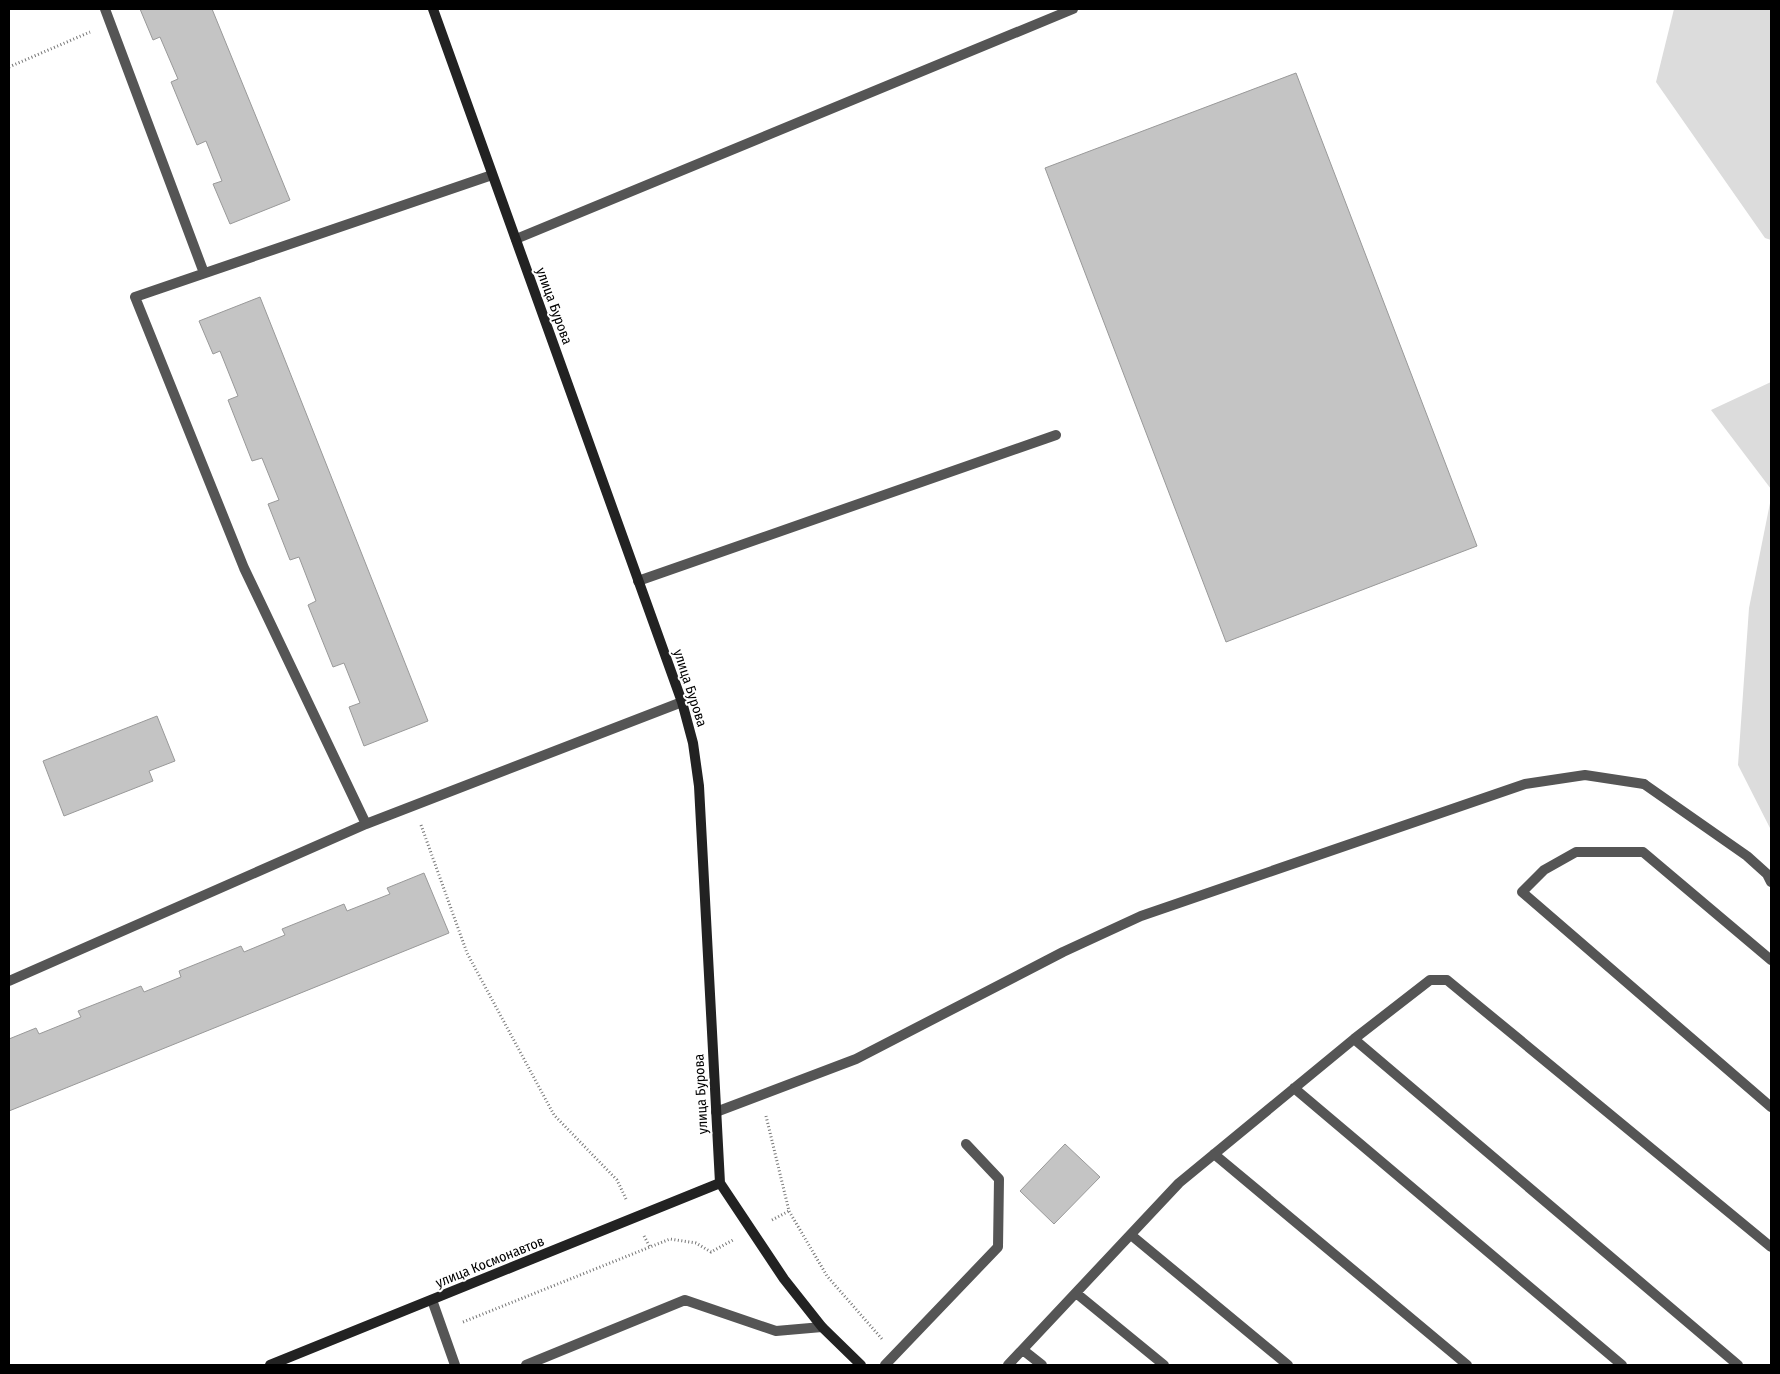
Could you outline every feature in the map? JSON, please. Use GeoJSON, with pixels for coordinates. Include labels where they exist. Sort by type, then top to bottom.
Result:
{"type":"FeatureCollection","features":[{"type":"Feature","properties":{"kind":"main road","name":"улица Бурова"},"geometry":{"type":"LineString","coordinates":[[433,9],[682,702],[693,743],[700,786],[720,1183],[750,1231],[784,1279],[822,1327],[861,1365]]}},
{"type":"Feature","properties":{"kind":"main road","name":"улица Космонавтов"},"geometry":{"type":"LineString","coordinates":[[270,1365],[720,1183]]}},
{"type":"Feature","properties":{"kind":"street"},"geometry":{"type":"LineString","coordinates":[[105,9],[204,274]]}},
{"type":"Feature","properties":{"kind":"street"},"geometry":{"type":"LineString","coordinates":[[516,239],[1073,9]]}},
{"type":"Feature","properties":{"kind":"street"},"geometry":{"type":"LineString","coordinates":[[366,824],[244,568],[135,297],[492,175]]}},
{"type":"Feature","properties":{"kind":"street"},"geometry":{"type":"LineString","coordinates":[[638,581],[1056,435]]}},
{"type":"Feature","properties":{"kind":"street"},"geometry":{"type":"LineString","coordinates":[[9,981],[366,824],[682,702]]}},
{"type":"Feature","properties":{"kind":"street"},"geometry":{"type":"LineString","coordinates":[[716,1112],[856,1059],[1063,952],[1141,916],[1525,784],[1585,775],[1644,784],[1747,856],[1767,874],[1771,882]]}},
{"type":"Feature","properties":{"kind":"street"},"geometry":{"type":"LineString","coordinates":[[1771,960],[1642,852],[1576,852],[1544,870],[1522,892],[1771,1106]]}},
{"type":"Feature","properties":{"kind":"street"},"geometry":{"type":"LineString","coordinates":[[1008,1365],[1179,1183],[1354,1039],[1430,980],[1447,980],[1771,1246]]}},
{"type":"Feature","properties":{"kind":"street"},"geometry":{"type":"LineString","coordinates":[[1354,1039],[1738,1365]]}},
{"type":"Feature","properties":{"kind":"street"},"geometry":{"type":"LineString","coordinates":[[1294,1088],[1622,1365]]}},
{"type":"Feature","properties":{"kind":"street"},"geometry":{"type":"LineString","coordinates":[[885,1365],[998,1247],[999,1179],[966,1144]]}},
{"type":"Feature","properties":{"kind":"street"},"geometry":{"type":"LineString","coordinates":[[1214,1154],[1467,1365]]}},
{"type":"Feature","properties":{"kind":"street"},"geometry":{"type":"LineString","coordinates":[[1131,1235],[1288,1365]]}},
{"type":"Feature","properties":{"kind":"street"},"geometry":{"type":"LineString","coordinates":[[1076,1293],[1164,1365]]}},
{"type":"Feature","properties":{"kind":"street"},"geometry":{"type":"LineString","coordinates":[[432,1300],[455,1365]]}},
{"type":"Feature","properties":{"kind":"street"},"geometry":{"type":"LineString","coordinates":[[526,1365],[685,1300],[776,1331],[822,1327]]}},
{"type":"Feature","properties":{"kind":"street"},"geometry":{"type":"LineString","coordinates":[[1023,1350],[1042,1365]]}},
{"type":"Feature","properties":{"kind":"path"},"geometry":{"type":"LineString","coordinates":[[9,67],[111,23]]}},
{"type":"Feature","properties":{"kind":"path"},"geometry":{"type":"LineString","coordinates":[[414,806],[467,953],[554,1115],[617,1180],[650,1248]]}},
{"type":"Feature","properties":{"kind":"path"},"geometry":{"type":"LineString","coordinates":[[760,1095],[789,1211],[827,1276],[895,1354]]}},
{"type":"Feature","properties":{"kind":"path"},"geometry":{"type":"LineString","coordinates":[[443,1330],[670,1239],[696,1243],[710,1252],[789,1211]]}},
{"type":"Feature","properties":{"kind":"shaded area"},"geometry":{"type":"Polygon","coordinates":[[[1674,9],[1771,9],[1771,240],[1765,238],[1656,82],[1674,9]]]}},
{"type":"Feature","properties":{"kind":"shaded area"},"geometry":{"type":"Polygon","coordinates":[[[1771,382],[1771,489],[1711,410],[1771,382]]]}},
{"type":"Feature","properties":{"kind":"shaded area"},"geometry":{"type":"Polygon","coordinates":[[[1771,498],[1771,830],[1738,765],[1749,608],[1771,498]]]}},
{"type":"Feature","properties":{"kind":"building"},"geometry":{"type":"Polygon","coordinates":[[[140,9],[212,9],[290,200],[230,224],[213,184],[222,181],[206,141],[197,145],[171,82],[178,79],[160,37],[153,40],[140,9]]]}},
{"type":"Feature","properties":{"kind":"building"},"geometry":{"type":"Polygon","coordinates":[[[1296,73],[1477,546],[1226,642],[1045,168],[1296,73]]]}},
{"type":"Feature","properties":{"kind":"building"},"geometry":{"type":"Polygon","coordinates":[[[260,297],[428,721],[364,746],[349,707],[360,703],[344,663],[333,667],[308,605],[316,601],[299,557],[290,560],[268,504],[279,500],[262,458],[252,461],[228,400],[238,396],[220,351],[213,354],[199,321],[260,297]]]}},
{"type":"Feature","properties":{"kind":"building"},"geometry":{"type":"Polygon","coordinates":[[[157,716],[175,761],[149,771],[153,781],[64,816],[43,761],[157,716]]]}},
{"type":"Feature","properties":{"kind":"building"},"geometry":{"type":"Polygon","coordinates":[[[424,873],[449,933],[9,1111],[9,1039],[36,1028],[39,1034],[81,1017],[78,1011],[141,986],[144,992],[181,977],[179,971],[241,946],[244,952],[285,935],[282,929],[344,904],[347,911],[390,894],[387,888],[424,873]]]}},
{"type":"Feature","properties":{"kind":"building"},"geometry":{"type":"Polygon","coordinates":[[[1065,1144],[1100,1177],[1054,1224],[1020,1191],[1065,1144]]]}}]}
